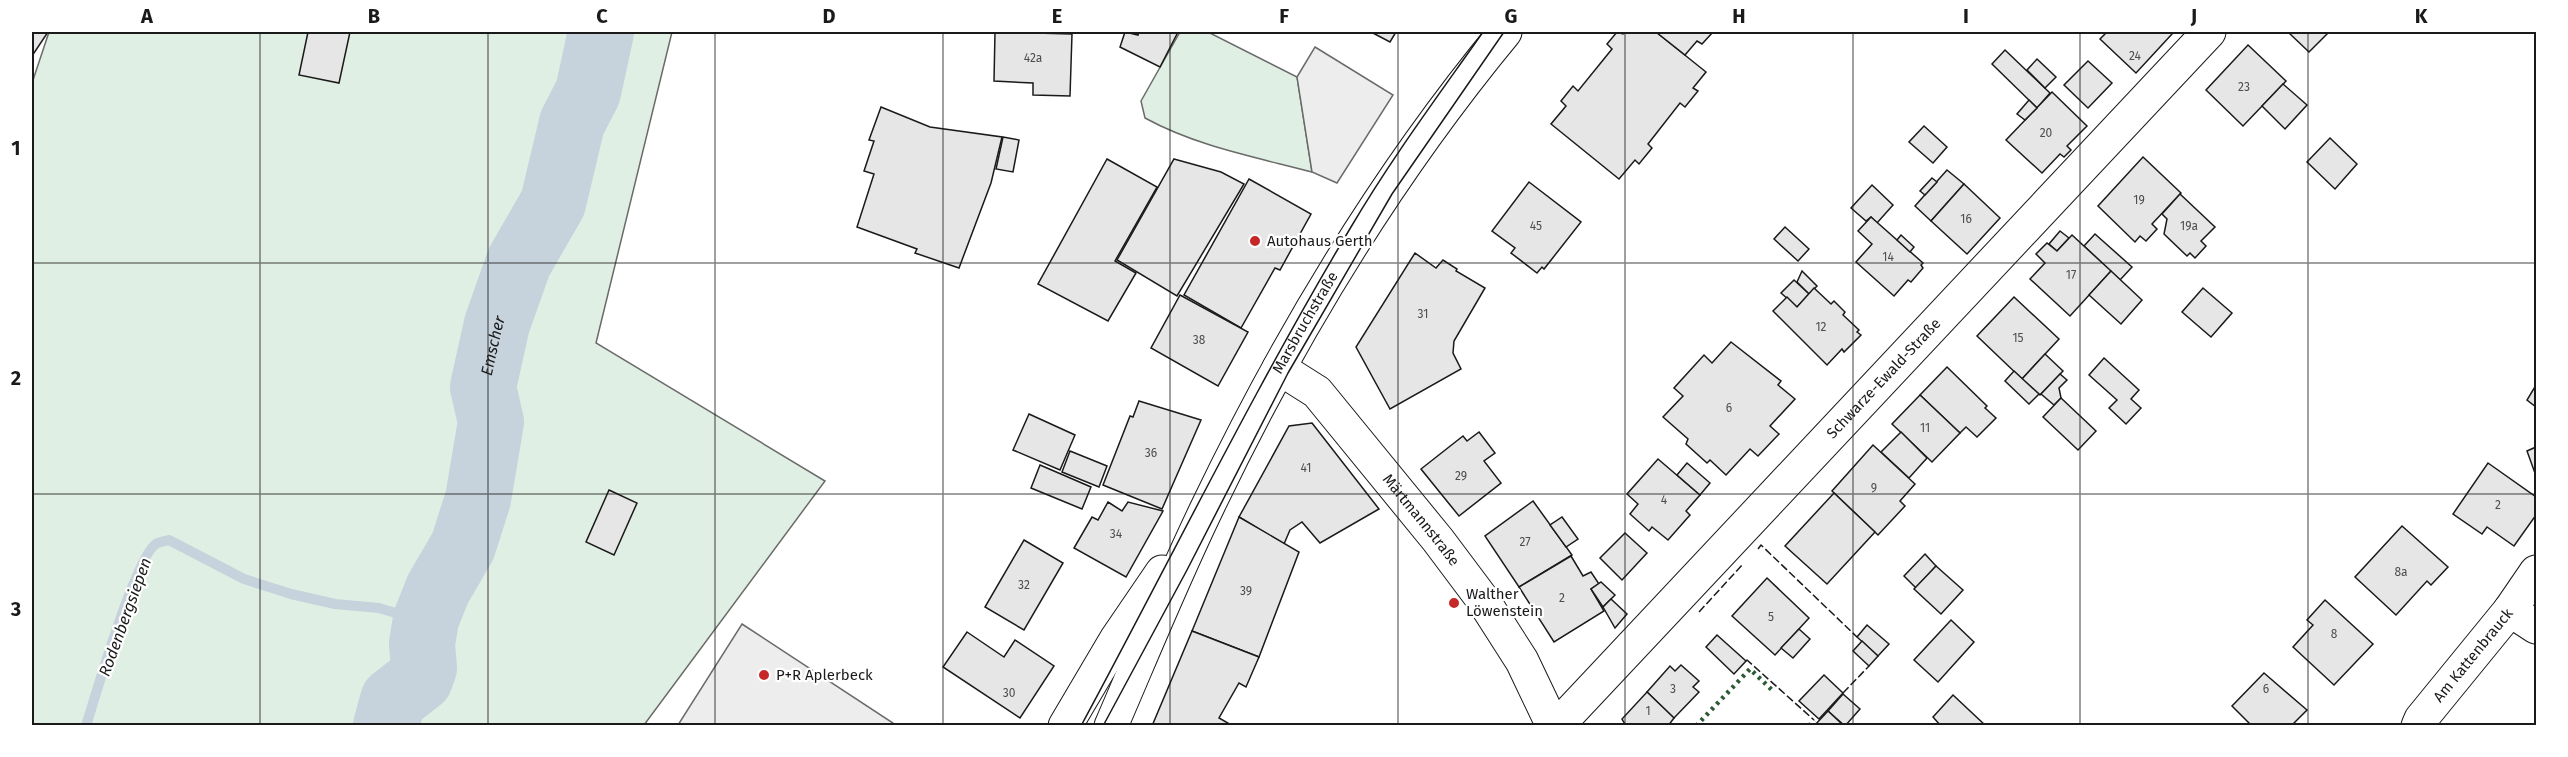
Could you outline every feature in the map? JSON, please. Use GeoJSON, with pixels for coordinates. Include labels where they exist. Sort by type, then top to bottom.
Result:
{"type":"FeatureCollection","features":[{"type":"Feature","properties":{"kind":"street","name":"Marsbruchstraße"},"geometry":{"type":"LineString","coordinates":[[1111,726],[1208,506],[1279,368],[1395,174],[1440,112],[1505,32]]}},
{"type":"Feature","properties":{"kind":"street","name":"Schwarze-Ewald-Straße"},"geometry":{"type":"LineString","coordinates":[[1555,726],[2209,32]]}},
{"type":"Feature","properties":{"kind":"street","name":"Märtmannstraße"},"geometry":{"type":"LineString","coordinates":[[1279,368],[1317,392],[1438,540],[1520,658],[1555,726]]}},
{"type":"Feature","properties":{"kind":"street","name":"Marsbruchstraße"},"geometry":{"type":"LineString","coordinates":[[1065,726],[1117,638],[1208,506]]}},
{"type":"Feature","properties":{"kind":"street","name":"Am Kattenbrauck"},"geometry":{"type":"LineString","coordinates":[[2418,726],[2421,719],[2523,618],[2536,572]]}},
{"type":"Feature","properties":{"kind":"green space"},"geometry":{"type":"Polygon","coordinates":[[[49,32],[672,32],[596,343],[825,481],[644,725],[32,726],[32,83],[49,32]]]}},
{"type":"Feature","properties":{"kind":"green space"},"geometry":{"type":"Polygon","coordinates":[[[1180,32],[1208,32],[1297,77],[1312,172],[1205,143],[1164,128],[1145,118],[1141,101],[1180,32]]]}},
{"type":"Feature","properties":{"kind":"shaded area"},"geometry":{"type":"Polygon","coordinates":[[[1315,47],[1393,95],[1337,183],[1312,172],[1297,77],[1315,47]]]}},
{"type":"Feature","properties":{"kind":"shaded area","name":"P+R Aplerbeck"},"geometry":{"type":"Polygon","coordinates":[[[742,624],[896,725],[678,725],[742,624]]]}},
{"type":"Feature","properties":{"kind":"building"},"geometry":{"type":"Polygon","coordinates":[[[32,32],[48,32],[32,56],[32,32]]]}},
{"type":"Feature","properties":{"kind":"building"},"geometry":{"type":"Polygon","coordinates":[[[308,32],[350,32],[339,83],[299,75],[308,32]]]}},
{"type":"Feature","properties":{"kind":"building"},"geometry":{"type":"Polygon","coordinates":[[[995,32],[1072,34],[1070,96],[1033,95],[1033,83],[994,81],[995,32]]]}},
{"type":"Feature","properties":{"kind":"building"},"geometry":{"type":"Polygon","coordinates":[[[1125,32],[1138,35],[1139,32],[1178,32],[1160,67],[1120,47],[1125,32]]]}},
{"type":"Feature","properties":{"kind":"building"},"geometry":{"type":"Polygon","coordinates":[[[1371,32],[1396,32],[1390,42],[1371,32]]]}},
{"type":"Feature","properties":{"kind":"building"},"geometry":{"type":"Polygon","coordinates":[[[1617,32],[1623,34],[1626,32],[1656,32],[1706,72],[1693,88],[1698,91],[1685,107],[1680,103],[1648,144],[1652,148],[1639,164],[1635,160],[1619,179],[1551,124],[1566,106],[1561,101],[1573,86],[1578,91],[1612,49],[1607,44],[1617,32]]]}},
{"type":"Feature","properties":{"kind":"building"},"geometry":{"type":"Polygon","coordinates":[[[1656,32],[1713,32],[1702,44],[1697,41],[1685,55],[1656,32]]]}},
{"type":"Feature","properties":{"kind":"building"},"geometry":{"type":"Polygon","coordinates":[[[2107,32],[2170,32],[2172,34],[2136,73],[2100,39],[2107,32]]]}},
{"type":"Feature","properties":{"kind":"building"},"geometry":{"type":"Polygon","coordinates":[[[2288,32],[2329,32],[2309,52],[2288,32]]]}},
{"type":"Feature","properties":{"kind":"building"},"geometry":{"type":"Polygon","coordinates":[[[2248,45],[2286,81],[2243,126],[2206,90],[2248,45]]]}},
{"type":"Feature","properties":{"kind":"building"},"geometry":{"type":"Polygon","coordinates":[[[2005,50],[2050,93],[2037,108],[1992,64],[2005,50]]]}},
{"type":"Feature","properties":{"kind":"building"},"geometry":{"type":"Polygon","coordinates":[[[2037,59],[2056,77],[2045,88],[2027,70],[2037,59]]]}},
{"type":"Feature","properties":{"kind":"building"},"geometry":{"type":"Polygon","coordinates":[[[2088,61],[2112,83],[2088,108],[2064,85],[2088,61]]]}},
{"type":"Feature","properties":{"kind":"building"},"geometry":{"type":"Polygon","coordinates":[[[2283,84],[2307,105],[2285,129],[2262,106],[2283,84]]]}},
{"type":"Feature","properties":{"kind":"building"},"geometry":{"type":"Polygon","coordinates":[[[2052,92],[2087,126],[2067,146],[2071,150],[2064,157],[2060,154],[2042,173],[2006,140],[2052,92]]]}},
{"type":"Feature","properties":{"kind":"building"},"geometry":{"type":"Polygon","coordinates":[[[2029,100],[2037,108],[2025,120],[2017,114],[2029,100]]]}},
{"type":"Feature","properties":{"kind":"building"},"geometry":{"type":"Polygon","coordinates":[[[881,107],[930,127],[1002,137],[991,183],[959,268],[915,253],[917,249],[857,227],[874,174],[864,171],[874,141],[869,140],[881,107]]]}},
{"type":"Feature","properties":{"kind":"building"},"geometry":{"type":"Polygon","coordinates":[[[1924,126],[1947,147],[1933,163],[1909,142],[1924,126]]]}},
{"type":"Feature","properties":{"kind":"building"},"geometry":{"type":"Polygon","coordinates":[[[1003,137],[1019,140],[1013,172],[996,169],[1003,137]]]}},
{"type":"Feature","properties":{"kind":"building"},"geometry":{"type":"Polygon","coordinates":[[[2330,138],[2357,164],[2335,189],[2307,162],[2330,138]]]}},
{"type":"Feature","properties":{"kind":"building"},"geometry":{"type":"Polygon","coordinates":[[[2143,157],[2181,193],[2152,224],[2157,229],[2146,241],[2140,236],[2135,242],[2098,206],[2143,157]]]}},
{"type":"Feature","properties":{"kind":"building"},"geometry":{"type":"Polygon","coordinates":[[[1107,159],[1157,187],[1115,261],[1136,273],[1108,321],[1038,284],[1107,159]]]}},
{"type":"Feature","properties":{"kind":"building"},"geometry":{"type":"Polygon","coordinates":[[[1174,159],[1221,172],[1244,184],[1177,296],[1117,260],[1174,159]]]}},
{"type":"Feature","properties":{"kind":"building"},"geometry":{"type":"Polygon","coordinates":[[[1947,170],[1964,184],[1931,221],[1915,206],[1947,170]]]}},
{"type":"Feature","properties":{"kind":"building"},"geometry":{"type":"Polygon","coordinates":[[[1932,178],[1937,182],[1925,195],[1920,191],[1932,178]]]}},
{"type":"Feature","properties":{"kind":"building","name":"Autohaus Gerth"},"geometry":{"type":"Polygon","coordinates":[[[1249,179],[1311,214],[1280,270],[1275,268],[1241,328],[1184,295],[1249,179]]]}},
{"type":"Feature","properties":{"kind":"building"},"geometry":{"type":"Polygon","coordinates":[[[1529,182],[1581,222],[1544,269],[1542,267],[1537,273],[1511,253],[1515,248],[1492,231],[1529,182]]]}},
{"type":"Feature","properties":{"kind":"building"},"geometry":{"type":"Polygon","coordinates":[[[1964,184],[2000,218],[1967,254],[1931,221],[1964,184]]]}},
{"type":"Feature","properties":{"kind":"building"},"geometry":{"type":"Polygon","coordinates":[[[1872,185],[1893,205],[1877,223],[1871,217],[1866,221],[1851,208],[1872,185]]]}},
{"type":"Feature","properties":{"kind":"building"},"geometry":{"type":"Polygon","coordinates":[[[2180,194],[2215,227],[2201,241],[2206,246],[2195,258],[2190,253],[2187,256],[2164,234],[2167,219],[2162,214],[2180,194]]]}},
{"type":"Feature","properties":{"kind":"building"},"geometry":{"type":"Polygon","coordinates":[[[1871,217],[1923,263],[1921,265],[1923,268],[1911,282],[1908,280],[1894,296],[1856,262],[1872,244],[1858,231],[1871,217]]]}},
{"type":"Feature","properties":{"kind":"building"},"geometry":{"type":"Polygon","coordinates":[[[1785,227],[1809,249],[1798,261],[1774,239],[1785,227]]]}},
{"type":"Feature","properties":{"kind":"building"},"geometry":{"type":"Polygon","coordinates":[[[2060,231],[2069,238],[2057,251],[2049,244],[2060,231]]]}},
{"type":"Feature","properties":{"kind":"building"},"geometry":{"type":"Polygon","coordinates":[[[2095,234],[2132,267],[2120,280],[2084,246],[2095,234]]]}},
{"type":"Feature","properties":{"kind":"building"},"geometry":{"type":"Polygon","coordinates":[[[1901,235],[1914,247],[1910,252],[1897,240],[1901,235]]]}},
{"type":"Feature","properties":{"kind":"building"},"geometry":{"type":"Polygon","coordinates":[[[2072,235],[2111,271],[2070,316],[2030,279],[2045,263],[2036,254],[2047,243],[2057,251],[2072,235]]]}},
{"type":"Feature","properties":{"kind":"building"},"geometry":{"type":"Polygon","coordinates":[[[1415,253],[1436,268],[1443,260],[1457,269],[1456,271],[1485,288],[1454,341],[1453,353],[1461,369],[1390,409],[1356,347],[1415,253]]]}},
{"type":"Feature","properties":{"kind":"building"},"geometry":{"type":"Polygon","coordinates":[[[1802,271],[1817,286],[1809,294],[1797,282],[1802,271]]]}},
{"type":"Feature","properties":{"kind":"building"},"geometry":{"type":"Polygon","coordinates":[[[2111,271],[2142,300],[2121,324],[2089,295],[2111,271]]]}},
{"type":"Feature","properties":{"kind":"building"},"geometry":{"type":"Polygon","coordinates":[[[1794,280],[1809,294],[1797,307],[1781,293],[1794,280]]]}},
{"type":"Feature","properties":{"kind":"building"},"geometry":{"type":"Polygon","coordinates":[[[1814,288],[1831,304],[1834,301],[1845,312],[1843,315],[1859,330],[1857,332],[1861,335],[1844,352],[1842,349],[1827,365],[1773,311],[1787,297],[1797,307],[1814,288]]]}},
{"type":"Feature","properties":{"kind":"building"},"geometry":{"type":"Polygon","coordinates":[[[2203,288],[2232,313],[2211,337],[2182,312],[2203,288]]]}},
{"type":"Feature","properties":{"kind":"building"},"geometry":{"type":"Polygon","coordinates":[[[1180,295],[1248,332],[1218,386],[1151,348],[1180,295]]]}},
{"type":"Feature","properties":{"kind":"building"},"geometry":{"type":"Polygon","coordinates":[[[2014,297],[2059,339],[2022,379],[1977,336],[2014,297]]]}},
{"type":"Feature","properties":{"kind":"building"},"geometry":{"type":"Polygon","coordinates":[[[1731,342],[1781,381],[1778,385],[1795,399],[1770,426],[1779,434],[1758,456],[1750,449],[1726,475],[1710,460],[1707,463],[1686,444],[1688,439],[1663,417],[1683,396],[1674,388],[1704,355],[1712,363],[1731,342]]]}},
{"type":"Feature","properties":{"kind":"building"},"geometry":{"type":"Polygon","coordinates":[[[2045,354],[2063,371],[2040,395],[2022,379],[2045,354]]]}},
{"type":"Feature","properties":{"kind":"building"},"geometry":{"type":"Polygon","coordinates":[[[2104,358],[2139,390],[2131,399],[2141,408],[2126,424],[2109,408],[2117,400],[2089,375],[2104,358]]]}},
{"type":"Feature","properties":{"kind":"building"},"geometry":{"type":"Polygon","coordinates":[[[1947,367],[1987,406],[1985,408],[1996,418],[1977,437],[1966,427],[1960,433],[1920,395],[1947,367]]]}},
{"type":"Feature","properties":{"kind":"building"},"geometry":{"type":"Polygon","coordinates":[[[2014,371],[2039,394],[2029,404],[2005,381],[2014,371]]]}},
{"type":"Feature","properties":{"kind":"building"},"geometry":{"type":"Polygon","coordinates":[[[2060,374],[2067,380],[2059,388],[2061,398],[2054,405],[2041,394],[2060,374]]]}},
{"type":"Feature","properties":{"kind":"building"},"geometry":{"type":"Polygon","coordinates":[[[2536,385],[2536,407],[2527,400],[2536,385]]]}},
{"type":"Feature","properties":{"kind":"building"},"geometry":{"type":"Polygon","coordinates":[[[1920,395],[1960,433],[1932,462],[1892,424],[1920,395]]]}},
{"type":"Feature","properties":{"kind":"building"},"geometry":{"type":"Polygon","coordinates":[[[2061,398],[2096,431],[2078,450],[2043,417],[2061,398]]]}},
{"type":"Feature","properties":{"kind":"building"},"geometry":{"type":"Polygon","coordinates":[[[1139,401],[1201,420],[1162,509],[1103,485],[1130,416],[1133,417],[1139,401]]]}},
{"type":"Feature","properties":{"kind":"building"},"geometry":{"type":"Polygon","coordinates":[[[1029,414],[1075,435],[1060,470],[1013,450],[1029,414]]]}},
{"type":"Feature","properties":{"kind":"building"},"geometry":{"type":"Polygon","coordinates":[[[1312,423],[1379,509],[1320,543],[1302,522],[1290,530],[1284,544],[1239,517],[1289,426],[1312,423]]]}},
{"type":"Feature","properties":{"kind":"building"},"geometry":{"type":"Polygon","coordinates":[[[1479,432],[1495,453],[1484,461],[1501,483],[1459,516],[1421,469],[1463,436],[1467,441],[1479,432]]]}},
{"type":"Feature","properties":{"kind":"building"},"geometry":{"type":"Polygon","coordinates":[[[1901,432],[1927,458],[1909,478],[1881,452],[1901,432]]]}},
{"type":"Feature","properties":{"kind":"building"},"geometry":{"type":"Polygon","coordinates":[[[1873,445],[1915,484],[1900,501],[1905,506],[1878,535],[1832,491],[1873,445]]]}},
{"type":"Feature","properties":{"kind":"building"},"geometry":{"type":"Polygon","coordinates":[[[2536,447],[2536,476],[2527,451],[2536,447]]]}},
{"type":"Feature","properties":{"kind":"building"},"geometry":{"type":"Polygon","coordinates":[[[1070,451],[1107,466],[1099,487],[1062,472],[1070,451]]]}},
{"type":"Feature","properties":{"kind":"building"},"geometry":{"type":"Polygon","coordinates":[[[1658,459],[1700,495],[1686,511],[1690,515],[1668,540],[1652,527],[1649,531],[1630,514],[1638,504],[1627,494],[1658,459]]]}},
{"type":"Feature","properties":{"kind":"building"},"geometry":{"type":"Polygon","coordinates":[[[1687,463],[1710,483],[1700,495],[1677,475],[1687,463]]]}},
{"type":"Feature","properties":{"kind":"building"},"geometry":{"type":"Polygon","coordinates":[[[2488,463],[2536,497],[2536,515],[2514,546],[2487,527],[2482,534],[2453,514],[2488,463]]]}},
{"type":"Feature","properties":{"kind":"building"},"geometry":{"type":"Polygon","coordinates":[[[1040,465],[1091,487],[1082,509],[1031,488],[1040,465]]]}},
{"type":"Feature","properties":{"kind":"building"},"geometry":{"type":"Polygon","coordinates":[[[609,490],[637,503],[614,555],[586,542],[609,490]]]}},
{"type":"Feature","properties":{"kind":"building"},"geometry":{"type":"Polygon","coordinates":[[[1834,493],[1875,532],[1827,584],[1785,546],[1834,493]]]}},
{"type":"Feature","properties":{"kind":"building"},"geometry":{"type":"Polygon","coordinates":[[[1533,501],[1572,555],[1519,587],[1485,536],[1533,501]]]}},
{"type":"Feature","properties":{"kind":"building"},"geometry":{"type":"Polygon","coordinates":[[[1108,502],[1122,511],[1128,502],[1163,511],[1126,577],[1074,548],[1092,517],[1098,520],[1108,502]]]}},
{"type":"Feature","properties":{"kind":"building"},"geometry":{"type":"Polygon","coordinates":[[[1239,517],[1299,552],[1259,657],[1192,631],[1239,517]]]}},
{"type":"Feature","properties":{"kind":"building"},"geometry":{"type":"Polygon","coordinates":[[[1562,517],[1578,539],[1566,547],[1550,525],[1562,517]]]}},
{"type":"Feature","properties":{"kind":"building"},"geometry":{"type":"Polygon","coordinates":[[[2402,526],[2448,567],[2431,585],[2427,581],[2396,615],[2355,577],[2402,526]]]}},
{"type":"Feature","properties":{"kind":"building"},"geometry":{"type":"Polygon","coordinates":[[[1625,533],[1647,553],[1622,580],[1600,558],[1625,533]]]}},
{"type":"Feature","properties":{"kind":"building"},"geometry":{"type":"Polygon","coordinates":[[[1024,540],[1063,563],[1024,630],[985,607],[1024,540]]]}},
{"type":"Feature","properties":{"kind":"building"},"geometry":{"type":"Polygon","coordinates":[[[1925,554],[1936,566],[1916,588],[1904,576],[1925,554]]]}},
{"type":"Feature","properties":{"kind":"building"},"geometry":{"type":"Polygon","coordinates":[[[1571,556],[1583,576],[1591,572],[1599,584],[1591,589],[1604,611],[1554,642],[1519,587],[1571,556]]]}},
{"type":"Feature","properties":{"kind":"building"},"geometry":{"type":"Polygon","coordinates":[[[1936,566],[1963,590],[1941,614],[1914,589],[1936,566]]]}},
{"type":"Feature","properties":{"kind":"building"},"geometry":{"type":"Polygon","coordinates":[[[1767,578],[1809,618],[1775,655],[1732,616],[1767,578]]]}},
{"type":"Feature","properties":{"kind":"building"},"geometry":{"type":"Polygon","coordinates":[[[1601,582],[1615,595],[1603,607],[1591,589],[1601,582]]]}},
{"type":"Feature","properties":{"kind":"building"},"geometry":{"type":"Polygon","coordinates":[[[1611,599],[1627,614],[1615,628],[1603,607],[1611,599]]]}},
{"type":"Feature","properties":{"kind":"building"},"geometry":{"type":"Polygon","coordinates":[[[2325,600],[2373,644],[2334,685],[2293,647],[2313,625],[2307,620],[2325,600]]]}},
{"type":"Feature","properties":{"kind":"building"},"geometry":{"type":"Polygon","coordinates":[[[1951,620],[1974,642],[1938,682],[1914,660],[1951,620]]]}},
{"type":"Feature","properties":{"kind":"building"},"geometry":{"type":"Polygon","coordinates":[[[1867,625],[1889,644],[1878,656],[1857,637],[1867,625]]]}},
{"type":"Feature","properties":{"kind":"building"},"geometry":{"type":"Polygon","coordinates":[[[1799,629],[1810,639],[1793,658],[1781,648],[1799,629]]]}},
{"type":"Feature","properties":{"kind":"building"},"geometry":{"type":"Polygon","coordinates":[[[1192,631],[1259,657],[1246,687],[1239,683],[1219,718],[1233,726],[1152,726],[1192,631]]]}},
{"type":"Feature","properties":{"kind":"building"},"geometry":{"type":"Polygon","coordinates":[[[967,632],[1004,657],[1015,640],[1054,666],[1020,718],[943,667],[967,632]]]}},
{"type":"Feature","properties":{"kind":"building"},"geometry":{"type":"Polygon","coordinates":[[[1717,635],[1746,661],[1734,674],[1706,647],[1717,635]]]}},
{"type":"Feature","properties":{"kind":"building"},"geometry":{"type":"Polygon","coordinates":[[[1862,641],[1878,656],[1869,666],[1853,651],[1862,641]]]}},
{"type":"Feature","properties":{"kind":"building"},"geometry":{"type":"Polygon","coordinates":[[[1681,665],[1699,681],[1693,687],[1699,692],[1674,718],[1647,692],[1670,666],[1675,671],[1681,665]]]}},
{"type":"Feature","properties":{"kind":"building"},"geometry":{"type":"Polygon","coordinates":[[[2264,673],[2307,710],[2291,726],[2252,726],[2232,706],[2264,673]]]}},
{"type":"Feature","properties":{"kind":"building"},"geometry":{"type":"Polygon","coordinates":[[[1824,675],[1843,693],[1819,719],[1799,701],[1824,675]]]}},
{"type":"Feature","properties":{"kind":"building"},"geometry":{"type":"Polygon","coordinates":[[[1647,692],[1674,718],[1668,726],[1626,726],[1622,719],[1647,692]]]}},
{"type":"Feature","properties":{"kind":"building"},"geometry":{"type":"Polygon","coordinates":[[[1843,694],[1860,709],[1845,726],[1828,711],[1843,694]]]}},
{"type":"Feature","properties":{"kind":"building"},"geometry":{"type":"Polygon","coordinates":[[[1953,695],[1986,726],[1941,726],[1933,717],[1953,695]]]}},
{"type":"Feature","properties":{"kind":"building"},"geometry":{"type":"Polygon","coordinates":[[[1828,711],[1844,726],[1814,726],[1828,711]]]}},
{"type":"Feature","properties":{"kind":"waterway","name":"Emscher"},"geometry":{"type":"LineString","coordinates":[[386,726],[393,700],[420,679],[424,668],[422,644],[426,619],[438,589],[463,546],[478,499],[491,422],[483,387],[497,324],[519,262],[553,203],[572,123],[588,92],[601,32]]}},
{"type":"Feature","properties":{"kind":"waterway","name":"Rodenbergsiepen"},"geometry":{"type":"LineString","coordinates":[[86,726],[127,599],[148,554],[160,542],[169,540],[244,579],[291,594],[335,604],[379,608],[399,614],[429,613]]}},
{"type":"Feature","properties":{"kind":"tram line"},"geometry":{"type":"LineString","coordinates":[[1081,726],[1315,288],[1382,177],[1483,32]]}},
{"type":"Feature","properties":{"kind":"tram line"},"geometry":{"type":"LineString","coordinates":[[1103,726],[1187,570],[1288,373],[1392,194],[1504,32]]}},
{"type":"Feature","properties":{"kind":"hedge"},"geometry":{"type":"LineString","coordinates":[[1696,726],[1750,669],[1772,690]]}},
{"type":"Feature","properties":{"kind":"hedge"},"geometry":{"type":"LineString","coordinates":[[1809,726],[1814,720]]}},
{"type":"Feature","properties":{"kind":"fence"},"geometry":{"type":"LineString","coordinates":[[1758,549],[1761,545],[1857,637]]}},
{"type":"Feature","properties":{"kind":"fence"},"geometry":{"type":"LineString","coordinates":[[1699,612],[1743,564]]}},
{"type":"Feature","properties":{"kind":"fence"},"geometry":{"type":"LineString","coordinates":[[1746,661],[1814,720]]}},
{"type":"Feature","properties":{"kind":"fence"},"geometry":{"type":"LineString","coordinates":[[1843,693],[1869,666]]}},
{"type":"Feature","properties":{"kind":"place","name":"Autohaus Gerth"},"geometry":{"type":"Point","coordinates":[1255,241]}},
{"type":"Feature","properties":{"kind":"place","name":"Walther Löwenstein"},"geometry":{"type":"Point","coordinates":[1454,603]}},
{"type":"Feature","properties":{"kind":"place","name":"P+R Aplerbeck"},"geometry":{"type":"Point","coordinates":[764,675]}}]}
